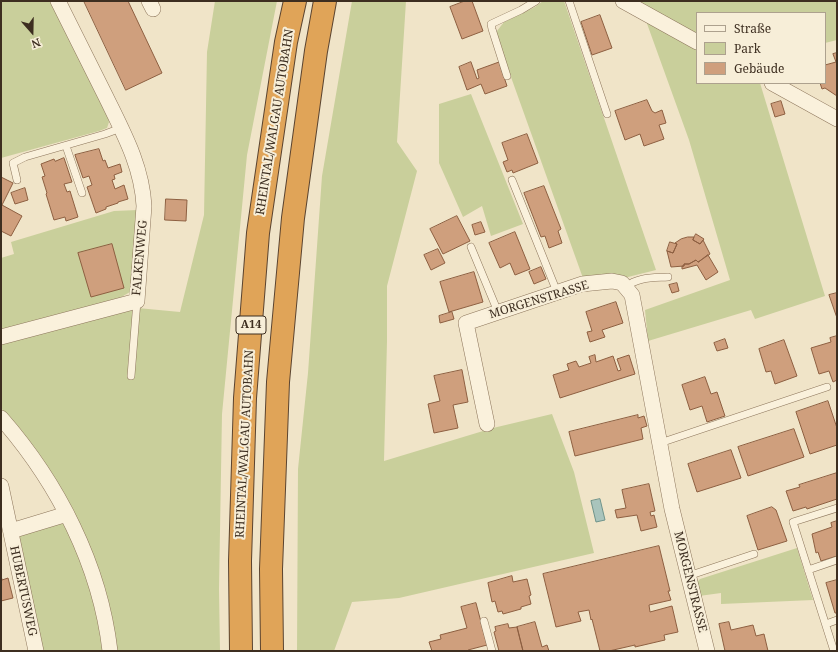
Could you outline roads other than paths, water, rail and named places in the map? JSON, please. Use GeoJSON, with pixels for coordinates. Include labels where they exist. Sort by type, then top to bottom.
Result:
{"type":"FeatureCollection","features":[{"type":"Feature","properties":{"kind":"highway","name":"RHEINTAL/WALGAU AUTOBAHN"},"geometry":{"type":"LineString","coordinates":[[241,651],[240,561],[245,398],[258,233],[286,42],[295,1]]}},
{"type":"Feature","properties":{"kind":"highway","name":"A14"},"geometry":{"type":"LineString","coordinates":[[272,651],[271,569],[278,382],[294,218],[316,51],[325,1]]}},
{"type":"Feature","properties":{"kind":"street","name":"FALKENWEG"},"geometry":{"type":"LineString","coordinates":[[1,337],[137,301],[144,206],[140,174],[121,128],[58,1]]}},
{"type":"Feature","properties":{"kind":"street"},"geometry":{"type":"LineString","coordinates":[[623,1],[696,41]]}},
{"type":"Feature","properties":{"kind":"street"},"geometry":{"type":"LineString","coordinates":[[774,84],[837,119]]}},
{"type":"Feature","properties":{"kind":"street","name":"MORGENSTRASSE"},"geometry":{"type":"LineString","coordinates":[[487,424],[466,322],[582,284],[612,281],[622,283],[632,295],[672,509],[707,651]]}},
{"type":"Feature","properties":{"kind":"street"},"geometry":{"type":"LineString","coordinates":[[1,418],[20,440],[39,467],[67,514],[86,554],[99,594],[108,633],[110,651]]}},
{"type":"Feature","properties":{"kind":"street","name":"HUBERTUSWEG"},"geometry":{"type":"LineString","coordinates":[[1,486],[36,651]]}},
{"type":"Feature","properties":{"kind":"street","name":"HUBERTUSWEG"},"geometry":{"type":"LineString","coordinates":[[11,531],[67,514]]}},
{"type":"Feature","properties":{"kind":"lane"},"geometry":{"type":"LineString","coordinates":[[507,76],[492,29],[492,24],[536,1]]}},
{"type":"Feature","properties":{"kind":"lane"},"geometry":{"type":"LineString","coordinates":[[569,1],[606,114]]}},
{"type":"Feature","properties":{"kind":"lane"},"geometry":{"type":"LineString","coordinates":[[18,180],[13,163],[25,157],[66,146],[121,128]]}},
{"type":"Feature","properties":{"kind":"lane"},"geometry":{"type":"LineString","coordinates":[[66,146],[82,194]]}},
{"type":"Feature","properties":{"kind":"lane"},"geometry":{"type":"LineString","coordinates":[[512,180],[557,292]]}},
{"type":"Feature","properties":{"kind":"lane"},"geometry":{"type":"LineString","coordinates":[[471,246],[498,312]]}},
{"type":"Feature","properties":{"kind":"lane"},"geometry":{"type":"LineString","coordinates":[[626,287],[632,281],[645,278],[668,277]]}},
{"type":"Feature","properties":{"kind":"lane"},"geometry":{"type":"LineString","coordinates":[[131,376],[137,301]]}},
{"type":"Feature","properties":{"kind":"lane"},"geometry":{"type":"LineString","coordinates":[[660,443],[827,386]]}},
{"type":"Feature","properties":{"kind":"lane"},"geometry":{"type":"LineString","coordinates":[[834,651],[793,522],[837,508]]}},
{"type":"Feature","properties":{"kind":"lane"},"geometry":{"type":"LineString","coordinates":[[688,576],[754,554]]}},
{"type":"Feature","properties":{"kind":"lane"},"geometry":{"type":"LineString","coordinates":[[808,570],[837,560]]}},
{"type":"Feature","properties":{"kind":"lane"},"geometry":{"type":"LineString","coordinates":[[826,624],[837,620]]}},
{"type":"Feature","properties":{"kind":"lane"},"geometry":{"type":"LineString","coordinates":[[484,621],[492,651]]}},
{"type":"Feature","properties":{"kind":"water"},"geometry":{"type":"Polygon","coordinates":[[[600,499],[605,520],[596,522],[591,501],[600,499]]]}}]}
